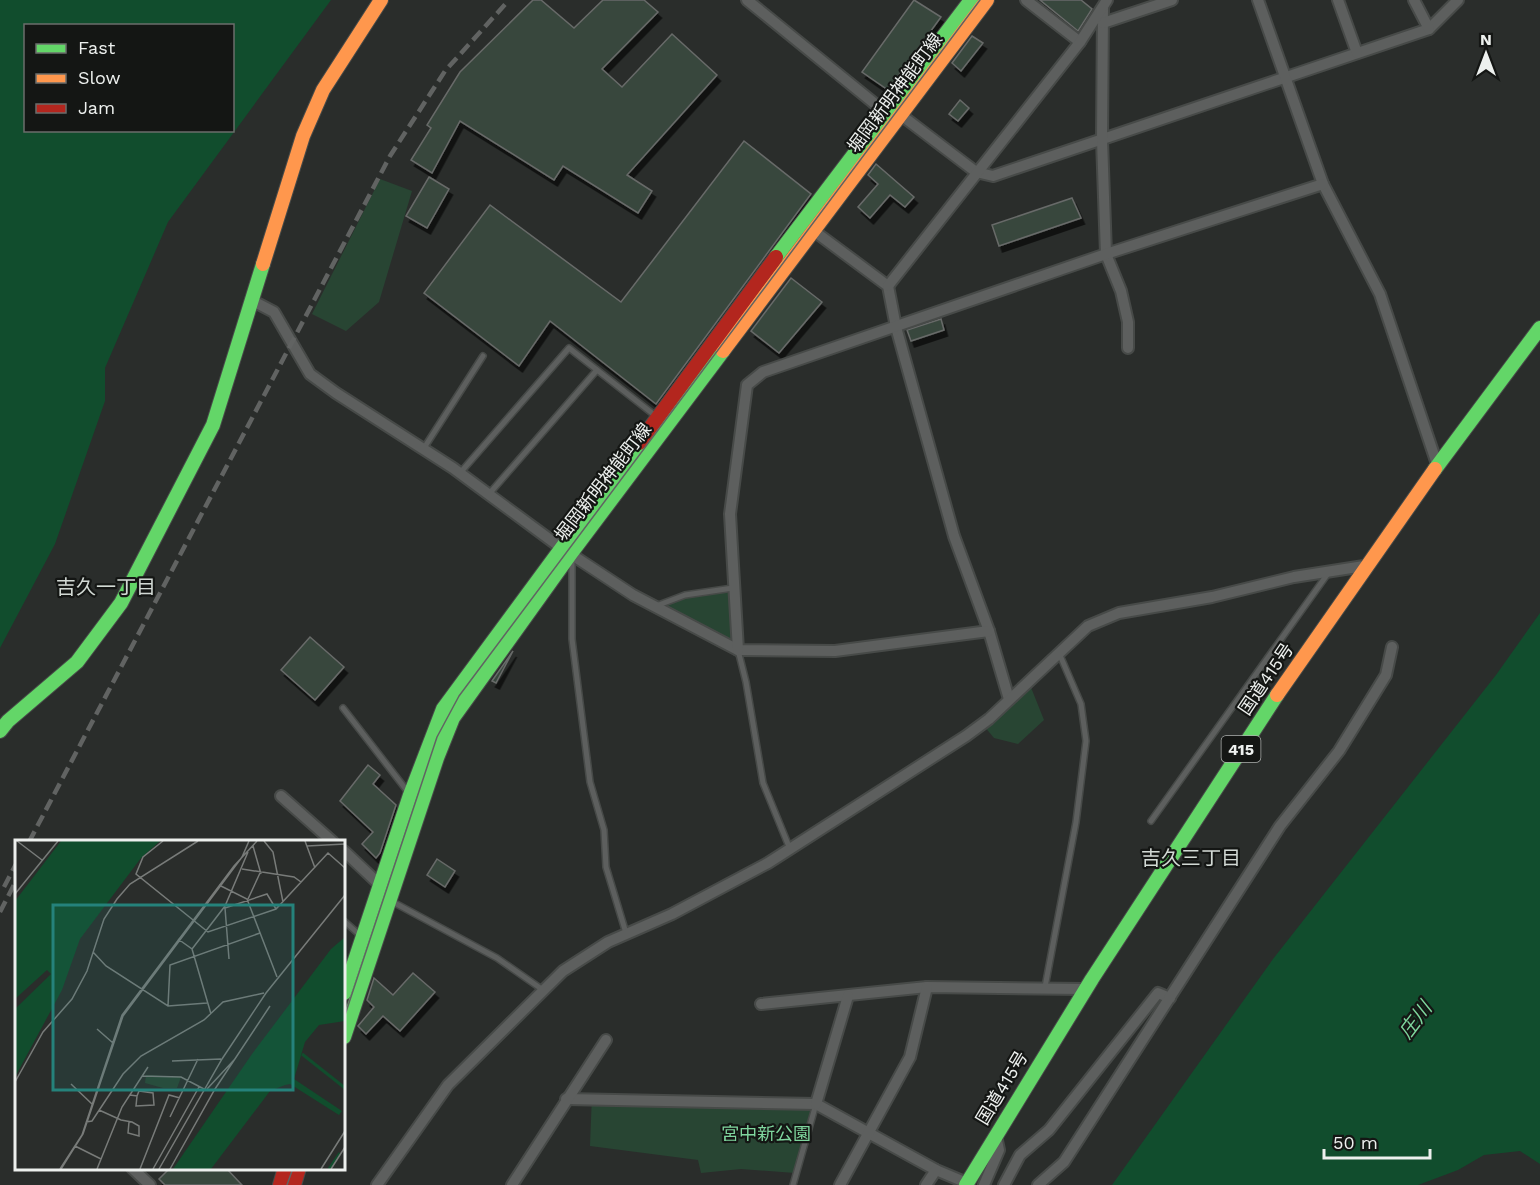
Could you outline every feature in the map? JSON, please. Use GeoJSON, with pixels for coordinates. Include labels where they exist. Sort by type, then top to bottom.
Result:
{"type":"FeatureCollection","features":[{"type":"Feature","properties":{"kind":"main road"},"geometry":{"type":"LineString","coordinates":[[0,731],[8,721],[77,662],[121,603],[213,425],[303,136],[323,90],[381,0]]}},
{"type":"Feature","properties":{"kind":"main road","name":"堀岡新明神能町線"},"geometry":{"type":"LineString","coordinates":[[345,1034],[437,758],[453,718],[658,418],[802,222],[971,0]]}},
{"type":"Feature","properties":{"kind":"main road","name":"堀岡新明神能町線"},"geometry":{"type":"LineString","coordinates":[[345,990],[410,795],[443,709],[815,231],[987,0]]}},
{"type":"Feature","properties":{"kind":"main road","name":"国道415号"},"geometry":{"type":"LineString","coordinates":[[966,1184],[1083,989],[1364,566],[1437,464],[1540,328]]}},
{"type":"Feature","properties":{"kind":"main road"},"geometry":{"type":"LineString","coordinates":[[280,1185],[284,1170]]}},
{"type":"Feature","properties":{"kind":"main road"},"geometry":{"type":"LineString","coordinates":[[294,1185],[298,1170]]}},
{"type":"Feature","properties":{"kind":"street"},"geometry":{"type":"LineString","coordinates":[[747,0],[885,112],[901,115],[976,172],[993,176],[1429,29],[1458,0]]}},
{"type":"Feature","properties":{"kind":"street"},"geometry":{"type":"LineString","coordinates":[[1026,0],[1080,42]]}},
{"type":"Feature","properties":{"kind":"street"},"geometry":{"type":"LineString","coordinates":[[1103,23],[1172,0]]}},
{"type":"Feature","properties":{"kind":"street"},"geometry":{"type":"LineString","coordinates":[[1258,0],[1323,184],[1380,294],[1437,464]]}},
{"type":"Feature","properties":{"kind":"street"},"geometry":{"type":"LineString","coordinates":[[1338,0],[1357,53]]}},
{"type":"Feature","properties":{"kind":"street"},"geometry":{"type":"LineString","coordinates":[[1414,0],[1429,29]]}},
{"type":"Feature","properties":{"kind":"street"},"geometry":{"type":"LineString","coordinates":[[888,286],[1080,42],[1105,4]]}},
{"type":"Feature","properties":{"kind":"street"},"geometry":{"type":"LineString","coordinates":[[1105,4],[1102,140],[1106,254],[1121,291],[1128,322],[1128,348]]}},
{"type":"Feature","properties":{"kind":"street"},"geometry":{"type":"LineString","coordinates":[[738,650],[730,514],[747,385],[763,372],[1106,254],[1323,184]]}},
{"type":"Feature","properties":{"kind":"street"},"geometry":{"type":"LineString","coordinates":[[802,222],[888,286],[896,327],[954,536],[989,631],[1009,699]]}},
{"type":"Feature","properties":{"kind":"street"},"geometry":{"type":"LineString","coordinates":[[251,300],[274,312],[310,374],[460,473],[566,550],[633,595],[738,650],[835,651],[989,631]]}},
{"type":"Feature","properties":{"kind":"street"},"geometry":{"type":"LineString","coordinates":[[376,1185],[448,1085],[543,990],[585,955],[626,933],[672,914],[790,849],[966,736],[989,719],[1088,626],[1119,613],[1212,597],[1330,571],[1364,566]]}},
{"type":"Feature","properties":{"kind":"street"},"geometry":{"type":"LineString","coordinates":[[1038,1185],[1064,1162],[1280,826],[1345,742],[1386,675],[1392,648]]}},
{"type":"Feature","properties":{"kind":"street"},"geometry":{"type":"LineString","coordinates":[[280,796],[331,840]]}},
{"type":"Feature","properties":{"kind":"street"},"geometry":{"type":"LineString","coordinates":[[345,852],[380,885]]}},
{"type":"Feature","properties":{"kind":"street"},"geometry":{"type":"LineString","coordinates":[[761,1004],[927,987],[1083,989]]}},
{"type":"Feature","properties":{"kind":"street"},"geometry":{"type":"LineString","coordinates":[[840,1185],[910,1057],[927,987]]}},
{"type":"Feature","properties":{"kind":"street"},"geometry":{"type":"LineString","coordinates":[[1004,1185],[1020,1155],[1049,1130],[1158,993],[1170,998]]}},
{"type":"Feature","properties":{"kind":"street"},"geometry":{"type":"LineString","coordinates":[[816,1104],[848,996]]}},
{"type":"Feature","properties":{"kind":"street"},"geometry":{"type":"LineString","coordinates":[[512,1185],[606,1040]]}},
{"type":"Feature","properties":{"kind":"street"},"geometry":{"type":"LineString","coordinates":[[566,1099],[816,1104],[966,1184]]}},
{"type":"Feature","properties":{"kind":"street"},"geometry":{"type":"LineString","coordinates":[[984,1185],[999,1150],[996,1132]]}},
{"type":"Feature","properties":{"kind":"street"},"geometry":{"type":"LineString","coordinates":[[134,1170],[150,1185]]}},
{"type":"Feature","properties":{"kind":"street"},"geometry":{"type":"LineString","coordinates":[[926,1185],[936,1170]]}},
{"type":"Feature","properties":{"kind":"lane"},"geometry":{"type":"LineString","coordinates":[[460,473],[568,348],[658,418]]}},
{"type":"Feature","properties":{"kind":"lane"},"geometry":{"type":"LineString","coordinates":[[423,450],[483,356]]}},
{"type":"Feature","properties":{"kind":"lane"},"geometry":{"type":"LineString","coordinates":[[489,494],[597,370]]}},
{"type":"Feature","properties":{"kind":"lane"},"geometry":{"type":"LineString","coordinates":[[566,550],[572,639],[590,782],[604,830],[606,867],[626,933]]}},
{"type":"Feature","properties":{"kind":"lane"},"geometry":{"type":"LineString","coordinates":[[1151,821],[1330,571]]}},
{"type":"Feature","properties":{"kind":"lane"},"geometry":{"type":"LineString","coordinates":[[655,606],[685,595],[733,588]]}},
{"type":"Feature","properties":{"kind":"lane"},"geometry":{"type":"LineString","coordinates":[[738,650],[746,682],[763,783],[790,849]]}},
{"type":"Feature","properties":{"kind":"lane"},"geometry":{"type":"LineString","coordinates":[[1045,987],[1076,822],[1086,741],[1082,704],[1059,653]]}},
{"type":"Feature","properties":{"kind":"lane"},"geometry":{"type":"LineString","coordinates":[[343,708],[410,795]]}},
{"type":"Feature","properties":{"kind":"lane"},"geometry":{"type":"LineString","coordinates":[[380,885],[389,900],[497,958],[543,990]]}},
{"type":"Feature","properties":{"kind":"lane"},"geometry":{"type":"LineString","coordinates":[[345,922],[362,937]]}},
{"type":"Feature","properties":{"kind":"lane"},"geometry":{"type":"LineString","coordinates":[[793,1185],[816,1104]]}},
{"type":"Feature","properties":{"kind":"green space"},"geometry":{"type":"Polygon","coordinates":[[[380,179],[412,191],[379,302],[346,331],[312,314],[380,179]]]}},
{"type":"Feature","properties":{"kind":"green space"},"geometry":{"type":"Polygon","coordinates":[[[733,588],[738,650],[655,606],[685,595],[733,588]]]}},
{"type":"Feature","properties":{"kind":"green space"},"geometry":{"type":"Polygon","coordinates":[[[1030,685],[1044,720],[1018,744],[994,738],[984,726],[1030,685]]]}},
{"type":"Feature","properties":{"kind":"green space","name":"宮中新公園"},"geometry":{"type":"Polygon","coordinates":[[[592,1094],[767,1097],[816,1108],[795,1173],[741,1169],[701,1173],[698,1160],[590,1146],[592,1094]]]}},
{"type":"Feature","properties":{"kind":"water"},"geometry":{"type":"Polygon","coordinates":[[[0,0],[331,0],[168,222],[105,368],[105,401],[55,544],[0,648],[0,0]]]}},
{"type":"Feature","properties":{"kind":"water","name":"庄川"},"geometry":{"type":"Polygon","coordinates":[[[1540,613],[1540,1164],[1520,1151],[1484,1155],[1458,1170],[1418,1185],[1112,1185],[1273,959],[1496,675],[1540,613]]]}},
{"type":"Feature","properties":{"kind":"building"},"geometry":{"type":"Polygon","coordinates":[[[533,0],[541,0],[574,28],[603,0],[644,0],[658,12],[602,69],[622,87],[672,34],[717,75],[627,175],[652,191],[638,213],[563,166],[554,180],[460,121],[432,173],[411,160],[431,128],[427,125],[460,72],[533,0]]]}},
{"type":"Feature","properties":{"kind":"building"},"geometry":{"type":"Polygon","coordinates":[[[914,0],[941,17],[888,90],[862,72],[914,0]]]}},
{"type":"Feature","properties":{"kind":"building"},"geometry":{"type":"Polygon","coordinates":[[[1040,0],[1081,0],[1092,9],[1078,31],[1040,0]]]}},
{"type":"Feature","properties":{"kind":"building"},"geometry":{"type":"Polygon","coordinates":[[[972,36],[983,43],[961,71],[952,63],[972,36]]]}},
{"type":"Feature","properties":{"kind":"building"},"geometry":{"type":"Polygon","coordinates":[[[960,100],[969,108],[958,121],[949,114],[960,100]]]}},
{"type":"Feature","properties":{"kind":"building"},"geometry":{"type":"Polygon","coordinates":[[[744,141],[811,194],[656,404],[550,321],[519,366],[424,293],[490,205],[621,302],[744,141]]]}},
{"type":"Feature","properties":{"kind":"building"},"geometry":{"type":"Polygon","coordinates":[[[876,164],[914,197],[905,207],[890,195],[870,218],[858,207],[878,184],[868,175],[876,164]]]}},
{"type":"Feature","properties":{"kind":"building"},"geometry":{"type":"Polygon","coordinates":[[[429,177],[449,189],[427,228],[406,216],[429,177]]]}},
{"type":"Feature","properties":{"kind":"building"},"geometry":{"type":"Polygon","coordinates":[[[1072,198],[1081,218],[999,246],[992,225],[1072,198]]]}},
{"type":"Feature","properties":{"kind":"building"},"geometry":{"type":"Polygon","coordinates":[[[791,278],[822,302],[779,353],[751,331],[791,278]]]}},
{"type":"Feature","properties":{"kind":"building"},"geometry":{"type":"Polygon","coordinates":[[[941,319],[944,330],[911,341],[907,330],[941,319]]]}},
{"type":"Feature","properties":{"kind":"building"},"geometry":{"type":"Polygon","coordinates":[[[310,637],[344,667],[315,700],[281,670],[310,637]]]}},
{"type":"Feature","properties":{"kind":"building"},"geometry":{"type":"Polygon","coordinates":[[[513,651],[496,683],[492,681],[513,651]]]}},
{"type":"Feature","properties":{"kind":"building"},"geometry":{"type":"Polygon","coordinates":[[[368,765],[380,775],[373,784],[396,805],[380,853],[376,858],[362,844],[373,832],[340,801],[368,765]]]}},
{"type":"Feature","properties":{"kind":"building"},"geometry":{"type":"Polygon","coordinates":[[[437,859],[455,871],[445,887],[427,875],[437,859]]]}},
{"type":"Feature","properties":{"kind":"building"},"geometry":{"type":"Polygon","coordinates":[[[413,973],[435,992],[400,1031],[383,1016],[366,1034],[358,1026],[374,1007],[367,1000],[374,978],[393,995],[413,973]]]}},
{"type":"Feature","properties":{"kind":"building"},"geometry":{"type":"Polygon","coordinates":[[[168,1170],[228,1170],[242,1185],[165,1185],[159,1179],[168,1170]]]}},
{"type":"Feature","properties":{"kind":"tram line"},"geometry":{"type":"LineString","coordinates":[[345,1015],[437,737],[459,696],[980,0]]}},
{"type":"Feature","properties":{"kind":"tram line"},"geometry":{"type":"LineString","coordinates":[[287,1185],[292,1170]]}},
{"type":"Feature","properties":{"kind":"railway"},"geometry":{"type":"LineString","coordinates":[[30,840],[390,156],[445,71],[509,0]]}},
{"type":"Feature","properties":{"kind":"railway"},"geometry":{"type":"LineString","coordinates":[[4,887],[15,866]]}},
{"type":"Feature","properties":{"kind":"railway"},"geometry":{"type":"LineString","coordinates":[[0,912],[15,883]]}},
{"type":"Feature","properties":{"kind":"traffic: fast"},"geometry":{"type":"LineString","coordinates":[[776,257],[971,0]]}},
{"type":"Feature","properties":{"kind":"traffic: fast"},"geometry":{"type":"LineString","coordinates":[[0,731],[8,721],[77,662],[121,603],[213,425],[263,264]]}},
{"type":"Feature","properties":{"kind":"traffic: fast"},"geometry":{"type":"LineString","coordinates":[[1435,469],[1540,328]]}},
{"type":"Feature","properties":{"kind":"traffic: fast"},"geometry":{"type":"LineString","coordinates":[[345,1034],[437,758],[453,718],[572,552],[723,351]]}},
{"type":"Feature","properties":{"kind":"traffic: fast"},"geometry":{"type":"LineString","coordinates":[[345,990],[410,795],[443,709],[639,443]]}},
{"type":"Feature","properties":{"kind":"traffic: fast"},"geometry":{"type":"LineString","coordinates":[[966,1185],[1092,979],[1277,695]]}},
{"type":"Feature","properties":{"kind":"traffic: slow"},"geometry":{"type":"LineString","coordinates":[[263,264],[303,136],[323,90],[381,0]]}},
{"type":"Feature","properties":{"kind":"traffic: slow"},"geometry":{"type":"LineString","coordinates":[[723,351],[987,0]]}},
{"type":"Feature","properties":{"kind":"traffic: slow"},"geometry":{"type":"LineString","coordinates":[[1277,695],[1435,469]]}},
{"type":"Feature","properties":{"kind":"traffic: jam"},"geometry":{"type":"LineString","coordinates":[[639,443],[776,257]]}},
{"type":"Feature","properties":{"kind":"traffic: jam"},"geometry":{"type":"LineString","coordinates":[[280,1185],[284,1170]]}},
{"type":"Feature","properties":{"kind":"traffic: jam"},"geometry":{"type":"LineString","coordinates":[[294,1185],[298,1170]]}},
{"type":"Feature","properties":{"kind":"district","name":"吉久一丁目"},"geometry":{"type":"Point","coordinates":[106,587]}},
{"type":"Feature","properties":{"kind":"district","name":"吉久三丁目"},"geometry":{"type":"Point","coordinates":[1191,858]}}]}
